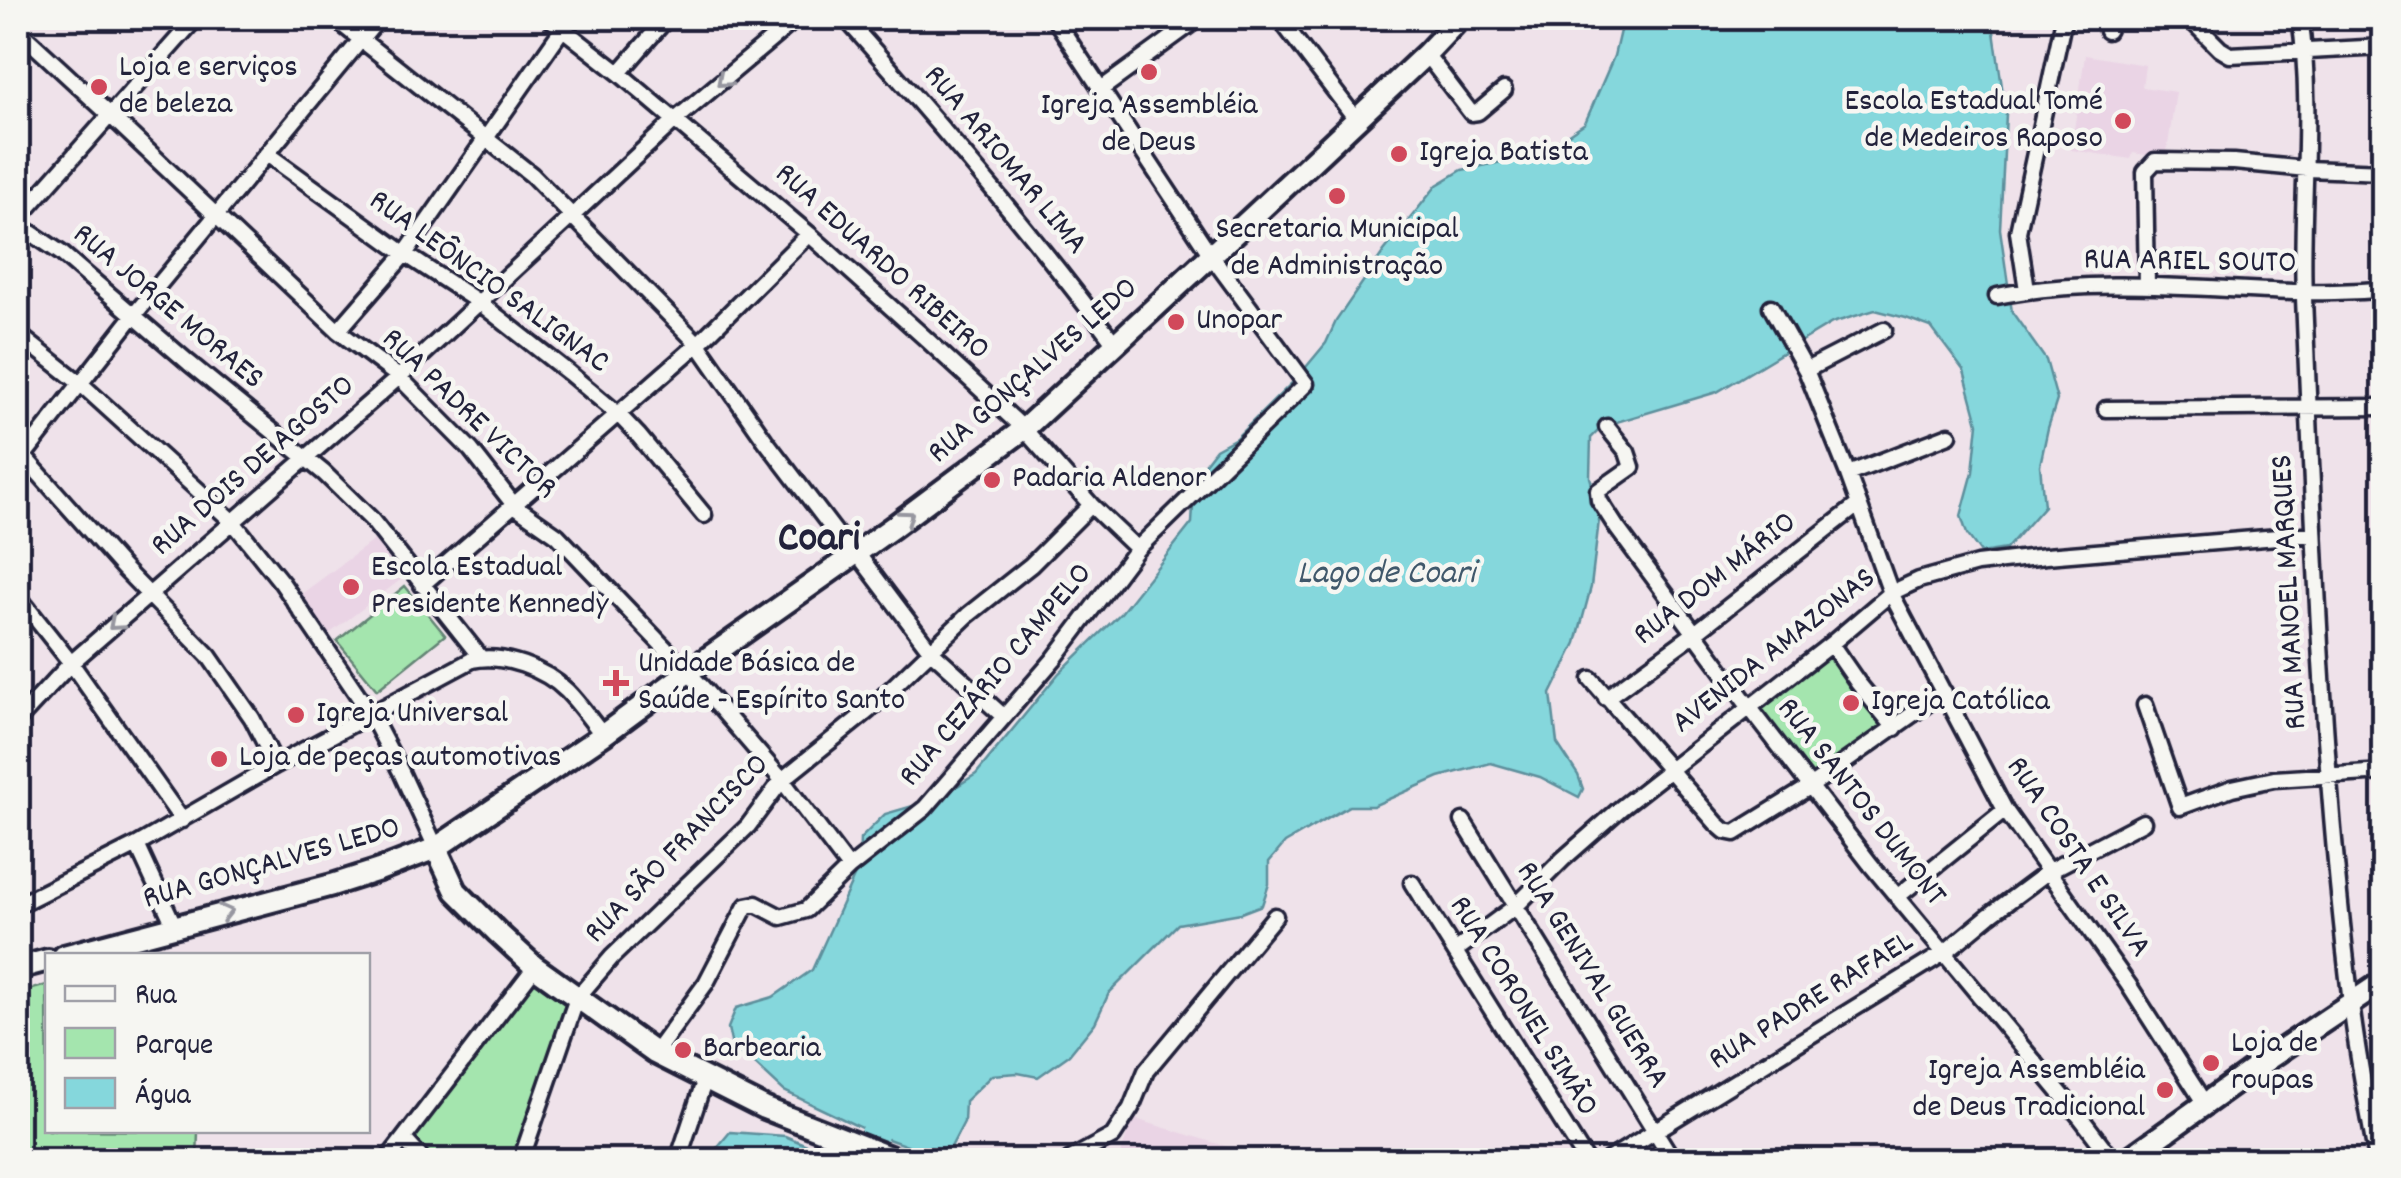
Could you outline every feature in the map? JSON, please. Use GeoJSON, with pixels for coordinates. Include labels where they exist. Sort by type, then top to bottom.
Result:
{"type":"FeatureCollection","features":[{"type":"Feature","properties":{"kind":"main road","name":"RUA GONÇALVES LEDO"},"geometry":{"type":"LineString","coordinates":[[75,953],[332,885],[436,848],[857,553],[1024,428],[1460,18]]}},
{"type":"Feature","properties":{"kind":"main road"},"geometry":{"type":"LineString","coordinates":[[436,848],[456,891],[535,967],[656,1053],[764,1108],[898,1160]]}},
{"type":"Feature","properties":{"kind":"main road"},"geometry":{"type":"LineString","coordinates":[[18,968],[45,961]]}},
{"type":"Feature","properties":{"kind":"main road"},"geometry":{"type":"LineString","coordinates":[[2127,1160],[2384,981]]}},
{"type":"Feature","properties":{"kind":"street"},"geometry":{"type":"LineString","coordinates":[[18,221],[196,18]]}},
{"type":"Feature","properties":{"kind":"street"},"geometry":{"type":"LineString","coordinates":[[334,18],[532,175],[698,344],[765,440],[930,650],[1004,717]]}},
{"type":"Feature","properties":{"kind":"street"},"geometry":{"type":"LineString","coordinates":[[276,766],[252,718],[208,656],[19,456],[379,18]]}},
{"type":"Feature","properties":{"kind":"street","name":"RUA EDUARDO RIBEIRO"},"geometry":{"type":"LineString","coordinates":[[549,18],[566,23],[1024,428],[1091,505],[1137,549]]}},
{"type":"Feature","properties":{"kind":"street"},"geometry":{"type":"LineString","coordinates":[[619,73],[667,18]]}},
{"type":"Feature","properties":{"kind":"street","name":"RUA DOIS DE AGOSTO"},"geometry":{"type":"LineString","coordinates":[[18,720],[71,663],[399,377],[674,121],[797,18]]}},
{"type":"Feature","properties":{"kind":"street","name":"RUA ARIOMAR LIMA"},"geometry":{"type":"LineString","coordinates":[[845,18],[947,132],[1115,344]]}},
{"type":"Feature","properties":{"kind":"street"},"geometry":{"type":"LineString","coordinates":[[1054,18],[1210,254]]}},
{"type":"Feature","properties":{"kind":"street"},"geometry":{"type":"LineString","coordinates":[[1100,90],[1199,18]]}},
{"type":"Feature","properties":{"kind":"street"},"geometry":{"type":"LineString","coordinates":[[1279,18],[1356,119]]}},
{"type":"Feature","properties":{"kind":"street"},"geometry":{"type":"LineString","coordinates":[[2027,290],[2018,232],[2064,18]]}},
{"type":"Feature","properties":{"kind":"street"},"geometry":{"type":"LineString","coordinates":[[2189,18],[2230,55],[2384,46]]}},
{"type":"Feature","properties":{"kind":"street","name":"RUA MANOEL MARQUES"},"geometry":{"type":"LineString","coordinates":[[2300,18],[2305,51],[2307,170],[2304,292],[2330,776],[2351,1005],[2377,1160]]}},
{"type":"Feature","properties":{"kind":"street"},"geometry":{"type":"LineString","coordinates":[[338,331],[405,254],[566,23]]}},
{"type":"Feature","properties":{"kind":"street","name":"RUA PADRE VICTOR"},"geometry":{"type":"LineString","coordinates":[[18,30],[338,331],[399,377],[472,450],[514,505],[557,535],[688,672],[782,780],[848,868]]}},
{"type":"Feature","properties":{"kind":"street"},"geometry":{"type":"LineString","coordinates":[[1426,54],[1471,113],[1478,112],[1504,90]]}},
{"type":"Feature","properties":{"kind":"street","name":"RUA LEÔNCIO SALIGNAC"},"geometry":{"type":"LineString","coordinates":[[266,154],[405,254],[480,302],[618,414],[704,515]]}},
{"type":"Feature","properties":{"kind":"street"},"geometry":{"type":"LineString","coordinates":[[2147,285],[2145,172],[2154,162],[2234,162],[2307,170],[2384,172]]}},
{"type":"Feature","properties":{"kind":"street","name":"RUA JORGE MORAES"},"geometry":{"type":"LineString","coordinates":[[18,221],[305,457],[371,520],[481,658]]}},
{"type":"Feature","properties":{"kind":"street"},"geometry":{"type":"LineString","coordinates":[[422,585],[698,344],[809,234]]}},
{"type":"Feature","properties":{"kind":"street","name":"RUA CEZÁRIO CAMPELO"},"geometry":{"type":"LineString","coordinates":[[656,1053],[706,983],[746,906],[756,904],[781,918],[806,910],[848,868],[925,808],[1054,659],[1137,549],[1306,384],[1210,254]]}},
{"type":"Feature","properties":{"kind":"street","name":"RUA ARIEL SOUTO"},"geometry":{"type":"LineString","coordinates":[[1997,296],[2027,290],[2147,285],[2304,292],[2384,290]]}},
{"type":"Feature","properties":{"kind":"street","name":"RUA COSTA E SILVA"},"geometry":{"type":"LineString","coordinates":[[1771,308],[1806,370],[1892,593],[2005,810],[2128,984],[2205,1104]]}},
{"type":"Feature","properties":{"kind":"street"},"geometry":{"type":"LineString","coordinates":[[1806,370],[1884,330]]}},
{"type":"Feature","properties":{"kind":"street"},"geometry":{"type":"LineString","coordinates":[[18,334],[80,384],[233,522],[282,583],[370,713],[436,848]]}},
{"type":"Feature","properties":{"kind":"street"},"geometry":{"type":"LineString","coordinates":[[2106,409],[2384,407]]}},
{"type":"Feature","properties":{"kind":"street","name":"RUA SANTOS DUMONT"},"geometry":{"type":"LineString","coordinates":[[1607,427],[1627,452],[1632,466],[1598,491],[1599,500],[1617,528],[1897,897],[2113,1160]]}},
{"type":"Feature","properties":{"kind":"street"},"geometry":{"type":"LineString","coordinates":[[1848,474],[1950,435]]}},
{"type":"Feature","properties":{"kind":"street","name":"RUA DOM MÁRIO"},"geometry":{"type":"LineString","coordinates":[[1606,698],[1859,504]]}},
{"type":"Feature","properties":{"kind":"street","name":"RUA SÃO FRANCISCO"},"geometry":{"type":"LineString","coordinates":[[577,998],[612,957],[748,826],[782,780],[869,710],[968,614],[1032,565],[1091,505]]}},
{"type":"Feature","properties":{"kind":"street","name":"AVENIDA AMAZONAS"},"geometry":{"type":"LineString","coordinates":[[1455,951],[1516,906],[1564,859],[1668,770],[1892,593],[1919,580],[1977,564],[2314,534]]}},
{"type":"Feature","properties":{"kind":"street"},"geometry":{"type":"LineString","coordinates":[[18,596],[71,663],[182,820]]}},
{"type":"Feature","properties":{"kind":"street"},"geometry":{"type":"LineString","coordinates":[[1832,644],[1894,728]]}},
{"type":"Feature","properties":{"kind":"street"},"geometry":{"type":"LineString","coordinates":[[18,904],[137,845],[370,713],[481,658],[514,663],[553,680],[566,690],[602,735]]}},
{"type":"Feature","properties":{"kind":"street"},"geometry":{"type":"LineString","coordinates":[[1591,679],[1725,831],[1740,831],[1811,786],[1944,692]]}},
{"type":"Feature","properties":{"kind":"street"},"geometry":{"type":"LineString","coordinates":[[2145,705],[2180,807],[2232,788],[2274,779],[2384,772]]}},
{"type":"Feature","properties":{"kind":"street"},"geometry":{"type":"LineString","coordinates":[[1897,897],[2005,810]]}},
{"type":"Feature","properties":{"kind":"street","name":"RUA GENIVAL GUERRA"},"geometry":{"type":"LineString","coordinates":[[1463,821],[1673,1160]]}},
{"type":"Feature","properties":{"kind":"street","name":"RUA PADRE RAFAEL"},"geometry":{"type":"LineString","coordinates":[[1608,1160],[1944,953],[2049,871],[2143,822]]}},
{"type":"Feature","properties":{"kind":"street"},"geometry":{"type":"LineString","coordinates":[[137,845],[174,925]]}},
{"type":"Feature","properties":{"kind":"street","name":"RUA CORONEL SIMÃO"},"geometry":{"type":"LineString","coordinates":[[1412,883],[1586,1160]]}},
{"type":"Feature","properties":{"kind":"street"},"geometry":{"type":"LineString","coordinates":[[1069,1160],[1113,1136],[1132,1108],[1146,1071],[1275,916]]}},
{"type":"Feature","properties":{"kind":"street"},"geometry":{"type":"LineString","coordinates":[[387,1160],[535,967]]}},
{"type":"Feature","properties":{"kind":"street"},"geometry":{"type":"LineString","coordinates":[[522,1160],[577,998]]}},
{"type":"Feature","properties":{"kind":"street"},"geometry":{"type":"LineString","coordinates":[[678,1160],[705,1079]]}},
{"type":"Feature","properties":{"kind":"street"},"geometry":{"type":"LineString","coordinates":[[404,1139],[423,1160]]}},
{"type":"Feature","properties":{"kind":"shaded area","name":"Escola Estadual Tomé de Medeiros Raposo"},"geometry":{"type":"Polygon","coordinates":[[[2085,55],[2145,65],[2142,87],[2176,92],[2166,158],[2133,153],[2131,159],[2071,150],[2085,55]]]}},
{"type":"Feature","properties":{"kind":"shaded area","name":"Escola Estadual Presidente Kennedy"},"geometry":{"type":"Polygon","coordinates":[[[374,540],[403,578],[329,634],[300,595],[374,540]]]}},
{"type":"Feature","properties":{"kind":"shaded area"},"geometry":{"type":"Polygon","coordinates":[[[1132,1118],[1245,1152],[1243,1160],[1119,1160],[1132,1118]]]}},
{"type":"Feature","properties":{"kind":"green space"},"geometry":{"type":"Polygon","coordinates":[[[405,586],[445,635],[377,690],[337,641],[405,586]]]}},
{"type":"Feature","properties":{"kind":"green space"},"geometry":{"type":"Polygon","coordinates":[[[1830,651],[1889,727],[1812,780],[1758,706],[1830,651]]]}},
{"type":"Feature","properties":{"kind":"green space"},"geometry":{"type":"Polygon","coordinates":[[[533,981],[541,981],[565,1000],[566,1011],[515,1160],[429,1160],[412,1140],[533,981]]]}},
{"type":"Feature","properties":{"kind":"green space"},"geometry":{"type":"Polygon","coordinates":[[[45,986],[45,1133],[198,1133],[197,1160],[18,1160],[18,993],[45,986]]]}},
{"type":"Feature","properties":{"kind":"water","name":"Lago de Coari"},"geometry":{"type":"Polygon","coordinates":[[[1623,18],[1992,18],[2006,114],[2000,229],[2012,312],[2046,360],[2057,400],[2040,465],[2044,506],[2006,549],[1981,553],[1967,534],[1961,516],[1973,472],[1978,423],[1964,371],[1931,327],[1875,310],[1832,323],[1717,392],[1603,426],[1591,438],[1590,477],[1600,512],[1591,587],[1576,643],[1551,694],[1557,743],[1578,775],[1583,789],[1579,797],[1540,777],[1491,763],[1439,777],[1373,806],[1349,806],[1285,843],[1269,862],[1269,884],[1262,905],[1241,913],[1178,924],[1109,993],[1095,1023],[1069,1055],[1038,1077],[1018,1073],[992,1075],[965,1101],[964,1122],[951,1147],[921,1151],[874,1134],[784,1091],[753,1062],[733,1051],[728,1028],[736,1008],[773,997],[812,970],[859,866],[860,839],[885,814],[937,799],[976,774],[1059,673],[1121,613],[1192,523],[1195,476],[1216,449],[1236,438],[1297,378],[1326,343],[1336,321],[1384,251],[1437,185],[1462,170],[1537,155],[1585,123],[1614,56],[1623,18]]]}},
{"type":"Feature","properties":{"kind":"water"},"geometry":{"type":"Polygon","coordinates":[[[730,1132],[785,1136],[843,1160],[709,1160],[730,1132]]]}},
{"type":"Feature","properties":{"kind":"waterway"},"geometry":{"type":"LineString","coordinates":[[867,1160],[874,1134]]}},
{"type":"Feature","properties":{"kind":"place","name":"Igreja Assembléia de Deus"},"geometry":{"type":"Point","coordinates":[1149,72]}},
{"type":"Feature","properties":{"kind":"place","name":"Loja e serviços de beleza"},"geometry":{"type":"Point","coordinates":[99,87]}},
{"type":"Feature","properties":{"kind":"place","name":"Escola Estadual Tomé de Medeiros Raposo"},"geometry":{"type":"Point","coordinates":[2123,121]}},
{"type":"Feature","properties":{"kind":"place","name":"Igreja Batista"},"geometry":{"type":"Point","coordinates":[1399,154]}},
{"type":"Feature","properties":{"kind":"place","name":"Secretaria Municipal de Administração"},"geometry":{"type":"Point","coordinates":[1337,196]}},
{"type":"Feature","properties":{"kind":"place","name":"Unopar"},"geometry":{"type":"Point","coordinates":[1176,322]}},
{"type":"Feature","properties":{"kind":"place","name":"Padaria Aldenor"},"geometry":{"type":"Point","coordinates":[992,480]}},
{"type":"Feature","properties":{"kind":"place","name":"Escola Estadual Presidente Kennedy"},"geometry":{"type":"Point","coordinates":[351,587]}},
{"type":"Feature","properties":{"kind":"place","name":"Unidade Básica de Saúde - Espírito Santo"},"geometry":{"type":"Point","coordinates":[616,683]}},
{"type":"Feature","properties":{"kind":"place","name":"Igreja Católica"},"geometry":{"type":"Point","coordinates":[1851,703]}},
{"type":"Feature","properties":{"kind":"place","name":"Igreja Universal"},"geometry":{"type":"Point","coordinates":[296,715]}},
{"type":"Feature","properties":{"kind":"place","name":"Loja de peças automotivas"},"geometry":{"type":"Point","coordinates":[219,759]}},
{"type":"Feature","properties":{"kind":"place","name":"Barbearia"},"geometry":{"type":"Point","coordinates":[683,1050]}},
{"type":"Feature","properties":{"kind":"place","name":"Loja de roupas"},"geometry":{"type":"Point","coordinates":[2211,1063]}},
{"type":"Feature","properties":{"kind":"place","name":"Igreja Assembléia de Deus Tradicional"},"geometry":{"type":"Point","coordinates":[2165,1090]}},
{"type":"Feature","properties":{"kind":"district","name":"Coari"},"geometry":{"type":"Point","coordinates":[819,541]}}]}
